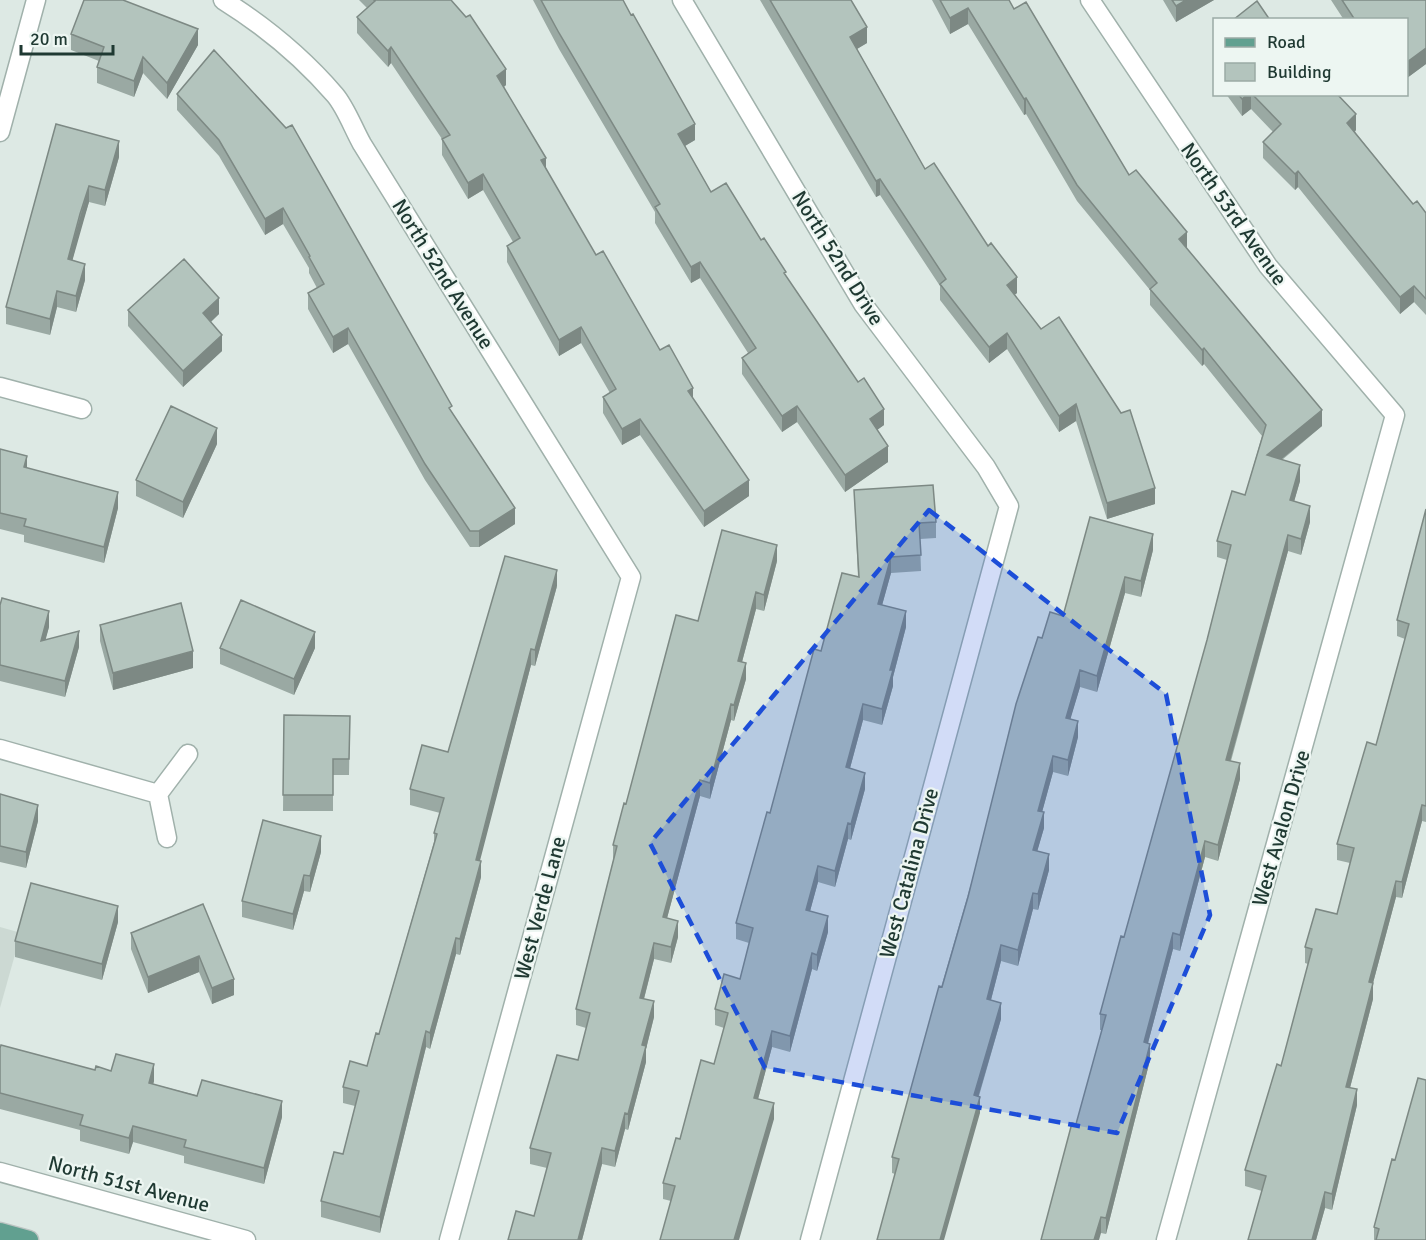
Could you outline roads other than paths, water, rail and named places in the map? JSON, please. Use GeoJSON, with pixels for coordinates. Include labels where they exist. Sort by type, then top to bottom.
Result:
{"type":"FeatureCollection","features":[{"type":"Feature","properties":{"kind":"main road"},"geometry":{"type":"LineString","coordinates":[[0,1232],[29,1240]]}},
{"type":"Feature","properties":{"kind":"street"},"geometry":{"type":"LineString","coordinates":[[0,132],[36,0]]}},
{"type":"Feature","properties":{"kind":"street","name":"North 52nd Avenue"},"geometry":{"type":"LineString","coordinates":[[223,0],[244,13],[301,61],[336,97],[362,144],[631,577]]}},
{"type":"Feature","properties":{"kind":"street","name":"North 52nd Drive"},"geometry":{"type":"LineString","coordinates":[[682,0],[863,304],[986,466],[1009,506]]}},
{"type":"Feature","properties":{"kind":"street","name":"North 53rd Avenue"},"geometry":{"type":"LineString","coordinates":[[1090,0],[1268,266],[1395,415]]}},
{"type":"Feature","properties":{"kind":"street"},"geometry":{"type":"LineString","coordinates":[[0,387],[82,410]]}},
{"type":"Feature","properties":{"kind":"street","name":"West Avalon Drive"},"geometry":{"type":"LineString","coordinates":[[1166,1240],[1395,415]]}},
{"type":"Feature","properties":{"kind":"street","name":"West Catalina Drive"},"geometry":{"type":"LineString","coordinates":[[810,1240],[1009,506]]}},
{"type":"Feature","properties":{"kind":"street","name":"West Verde Lane"},"geometry":{"type":"LineString","coordinates":[[448,1240],[631,577]]}},
{"type":"Feature","properties":{"kind":"street"},"geometry":{"type":"LineString","coordinates":[[0,749],[158,794]]}},
{"type":"Feature","properties":{"kind":"street"},"geometry":{"type":"LineString","coordinates":[[167,838],[158,794],[188,753]]}},
{"type":"Feature","properties":{"kind":"street","name":"North 51st Avenue"},"geometry":{"type":"LineString","coordinates":[[0,1172],[246,1240]]}}]}
